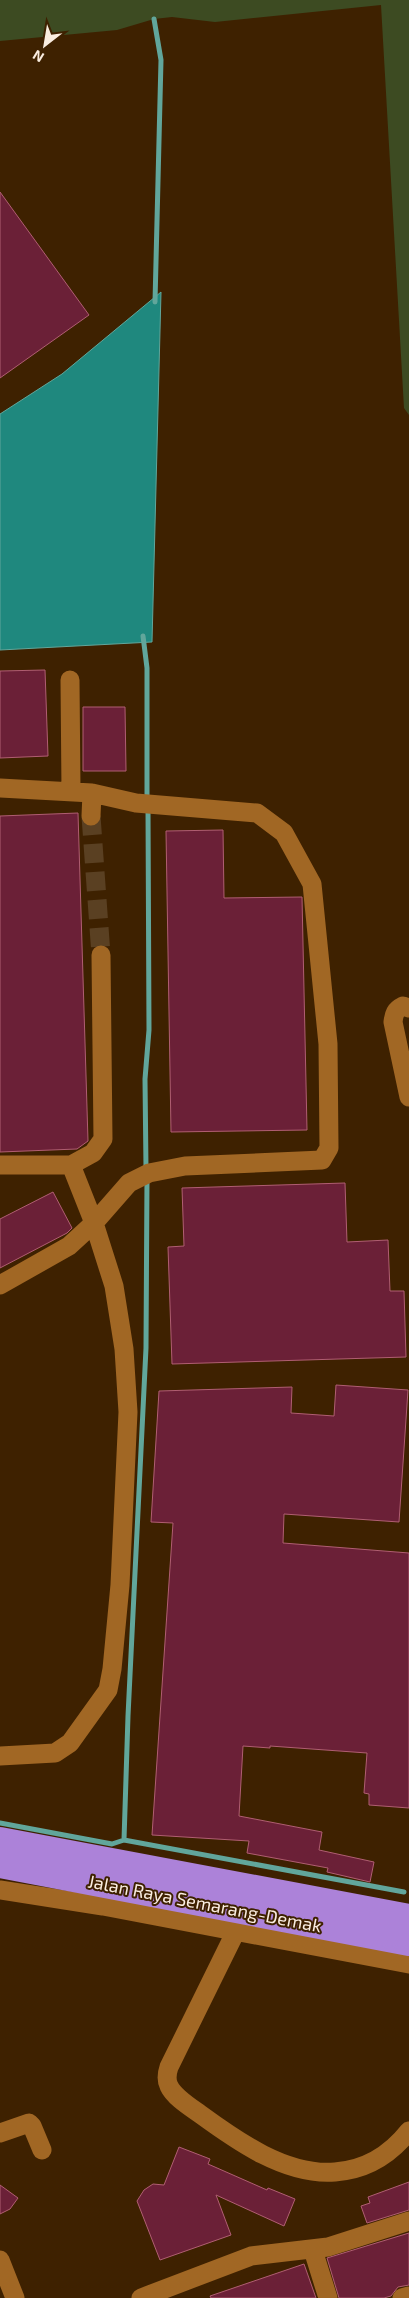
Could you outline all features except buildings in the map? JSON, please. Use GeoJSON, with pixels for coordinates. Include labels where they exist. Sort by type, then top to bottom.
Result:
{"type":"FeatureCollection","features":[{"type":"Feature","properties":{"kind":"highway","name":"Jalan Raya Semarang-Demak"},"geometry":{"type":"LineString","coordinates":[[0,1841],[409,1918]]}},
{"type":"Feature","properties":{"kind":"highway","name":"Jalan Raya Semarang-Demak"},"geometry":{"type":"LineString","coordinates":[[0,1864],[409,1942]]}},
{"type":"Feature","properties":{"kind":"street"},"geometry":{"type":"LineString","coordinates":[[70,680],[71,790]]}},
{"type":"Feature","properties":{"kind":"street"},"geometry":{"type":"LineString","coordinates":[[0,788],[71,790],[136,803],[257,812],[284,833],[312,884],[328,1044],[329,1148],[322,1160],[184,1166],[149,1173],[129,1183],[94,1223],[69,1246],[0,1285]]}},
{"type":"Feature","properties":{"kind":"street"},"geometry":{"type":"LineString","coordinates":[[91,816],[92,793]]}},
{"type":"Feature","properties":{"kind":"street"},"geometry":{"type":"LineString","coordinates":[[0,1165],[71,1165],[93,1153],[103,1139],[101,955]]}},
{"type":"Feature","properties":{"kind":"street"},"geometry":{"type":"LineString","coordinates":[[409,1008],[403,1006],[398,1009],[394,1013],[393,1022],[409,1097]]}},
{"type":"Feature","properties":{"kind":"street"},"geometry":{"type":"LineString","coordinates":[[0,1756],[55,1754],[70,1742],[96,1708],[108,1690],[109,1683],[120,1585],[128,1412],[124,1349],[114,1286],[94,1223],[71,1165]]}},
{"type":"Feature","properties":{"kind":"street"},"geometry":{"type":"LineString","coordinates":[[0,1890],[236,1931],[409,1964]]}},
{"type":"Feature","properties":{"kind":"street"},"geometry":{"type":"LineString","coordinates":[[236,1931],[169,2067],[167,2075],[169,2086],[187,2104],[227,2134],[271,2158],[301,2169],[334,2173],[365,2166],[390,2152],[409,2131]]}},
{"type":"Feature","properties":{"kind":"street"},"geometry":{"type":"LineString","coordinates":[[0,2132],[28,2123],[32,2126],[42,2150]]}},
{"type":"Feature","properties":{"kind":"street"},"geometry":{"type":"LineString","coordinates":[[141,2298],[251,2256],[328,2247],[409,2221]]}},
{"type":"Feature","properties":{"kind":"street"},"geometry":{"type":"LineString","coordinates":[[313,2250],[328,2298]]}},
{"type":"Feature","properties":{"kind":"street"},"geometry":{"type":"LineString","coordinates":[[0,2260],[15,2298]]}},
{"type":"Feature","properties":{"kind":"street"},"geometry":{"type":"LineString","coordinates":[[402,2298],[409,2296]]}},
{"type":"Feature","properties":{"kind":"green space"},"geometry":{"type":"Polygon","coordinates":[[[0,0],[409,0],[409,415],[404,408],[381,5],[215,22],[172,17],[154,19],[117,30],[0,41],[0,0]]]}},
{"type":"Feature","properties":{"kind":"water"},"geometry":{"type":"Polygon","coordinates":[[[161,292],[152,642],[0,650],[0,414],[62,374],[161,292]]]}},
{"type":"Feature","properties":{"kind":"waterway"},"geometry":{"type":"LineString","coordinates":[[154,19],[161,60],[155,302]]}},
{"type":"Feature","properties":{"kind":"waterway"},"geometry":{"type":"LineString","coordinates":[[143,636],[147,668],[147,799]]}},
{"type":"Feature","properties":{"kind":"waterway"},"geometry":{"type":"LineString","coordinates":[[146,1169],[145,1079],[149,1030],[148,808]]}},
{"type":"Feature","properties":{"kind":"waterway"},"geometry":{"type":"LineString","coordinates":[[124,1840],[128,1716],[146,1348],[147,1178]]}},
{"type":"Feature","properties":{"kind":"waterway"},"geometry":{"type":"LineString","coordinates":[[0,1823],[112,1844],[124,1840],[404,1892]]}},
{"type":"Feature","properties":{"kind":"tunnel"},"geometry":{"type":"LineString","coordinates":[[91,816],[101,955]]}}]}
